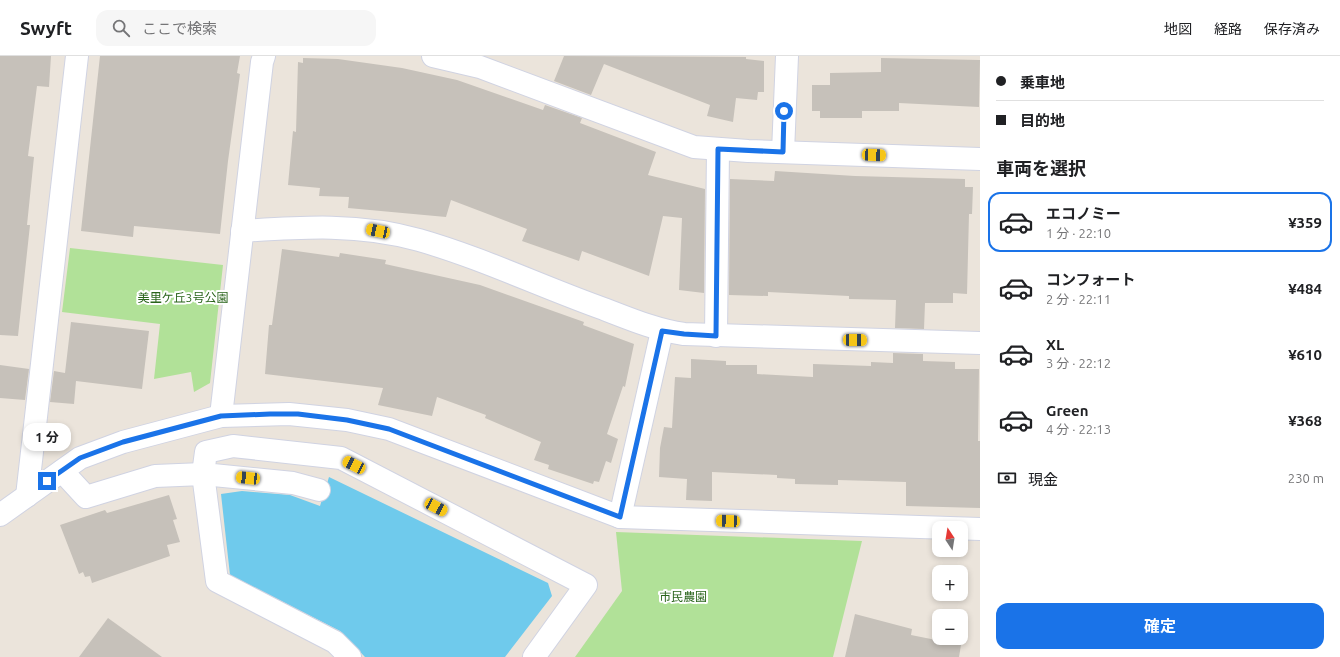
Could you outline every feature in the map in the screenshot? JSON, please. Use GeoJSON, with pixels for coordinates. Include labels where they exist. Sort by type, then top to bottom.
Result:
{"type":"FeatureCollection","features":[{"type":"Feature","properties":{"kind":"street"},"geometry":{"type":"LineString","coordinates":[[27,496],[77,56]]}},
{"type":"Feature","properties":{"kind":"street"},"geometry":{"type":"LineString","coordinates":[[221,416],[262,62],[264,56]]}},
{"type":"Feature","properties":{"kind":"street"},"geometry":{"type":"LineString","coordinates":[[433,56],[480,67],[694,146],[718,149],[783,152],[980,159]]}},
{"type":"Feature","properties":{"kind":"street"},"geometry":{"type":"LineString","coordinates":[[783,152],[787,56]]}},
{"type":"Feature","properties":{"kind":"street"},"geometry":{"type":"LineString","coordinates":[[716,336],[718,149]]}},
{"type":"Feature","properties":{"kind":"street"},"geometry":{"type":"LineString","coordinates":[[242,231],[309,226],[366,228],[418,240],[455,252],[550,290],[662,331],[716,336],[980,343]]}},
{"type":"Feature","properties":{"kind":"street"},"geometry":{"type":"LineString","coordinates":[[620,517],[662,331]]}},
{"type":"Feature","properties":{"kind":"street"},"geometry":{"type":"LineString","coordinates":[[0,515],[80,458],[123,442],[221,416],[270,414],[307,415],[347,420],[389,429],[620,517],[980,529]]}},
{"type":"Feature","properties":{"kind":"street"},"geometry":{"type":"LineString","coordinates":[[350,657],[335,642],[217,581],[203,474],[206,452],[233,446],[341,458],[586,585],[534,657]]}},
{"type":"Feature","properties":{"kind":"street"},"geometry":{"type":"LineString","coordinates":[[62,471],[86,497],[155,476],[203,474],[293,483],[319,490]]}},
{"type":"Feature","properties":{"kind":"green space","name":"美里ケ丘3号公園"},"geometry":{"type":"Polygon","coordinates":[[[70,248],[223,265],[210,383],[194,392],[191,372],[154,379],[160,324],[62,312],[70,248]]]}},
{"type":"Feature","properties":{"kind":"green space","name":"市民農園"},"geometry":{"type":"Polygon","coordinates":[[[616,532],[862,541],[833,657],[575,657],[622,591],[616,532]]]}},
{"type":"Feature","properties":{"kind":"water"},"geometry":{"type":"Polygon","coordinates":[[[329,477],[548,583],[552,596],[505,657],[365,657],[340,631],[230,575],[221,494],[242,491],[290,495],[320,506],[329,477]]]}},
{"type":"Feature","properties":{"kind":"building"},"geometry":{"type":"Polygon","coordinates":[[[0,56],[51,56],[49,87],[37,86],[28,156],[34,157],[27,225],[30,225],[18,336],[0,335],[0,56]]]}},
{"type":"Feature","properties":{"kind":"building"},"geometry":{"type":"Polygon","coordinates":[[[100,56],[240,56],[237,73],[240,74],[220,234],[134,226],[133,237],[81,231],[100,56]]]}},
{"type":"Feature","properties":{"kind":"building"},"geometry":{"type":"Polygon","coordinates":[[[564,56],[746,57],[746,59],[764,61],[764,92],[758,92],[757,100],[736,98],[733,122],[707,116],[710,105],[604,64],[591,95],[554,81],[564,56]]]}},
{"type":"Feature","properties":{"kind":"building"},"geometry":{"type":"Polygon","coordinates":[[[303,58],[338,59],[402,68],[457,80],[543,110],[545,105],[582,118],[580,123],[656,152],[648,175],[705,189],[704,293],[679,290],[682,218],[663,216],[649,276],[582,251],[579,261],[522,241],[527,229],[451,200],[446,217],[348,208],[349,197],[319,196],[320,188],[288,185],[293,131],[296,132],[298,62],[303,63],[303,58]]]}},
{"type":"Feature","properties":{"kind":"building"},"geometry":{"type":"Polygon","coordinates":[[[881,58],[980,60],[979,107],[899,103],[899,111],[862,111],[862,118],[820,118],[820,111],[812,111],[812,85],[830,85],[830,73],[881,72],[881,58]]]}},
{"type":"Feature","properties":{"kind":"building"},"geometry":{"type":"Polygon","coordinates":[[[775,171],[855,176],[965,179],[965,187],[973,187],[972,214],[969,214],[967,294],[953,293],[953,303],[925,303],[924,329],[895,328],[896,300],[849,299],[849,296],[768,292],[768,296],[729,295],[730,179],[774,181],[775,171]]]}},
{"type":"Feature","properties":{"kind":"building"},"geometry":{"type":"Polygon","coordinates":[[[282,249],[339,257],[340,253],[386,260],[385,264],[480,285],[584,322],[583,325],[634,344],[625,387],[623,386],[607,434],[618,439],[611,463],[606,461],[599,482],[594,481],[593,484],[548,469],[549,465],[534,460],[541,442],[485,418],[486,415],[437,397],[432,416],[378,405],[383,388],[265,374],[269,325],[272,325],[282,249]]]}},
{"type":"Feature","properties":{"kind":"building"},"geometry":{"type":"Polygon","coordinates":[[[71,322],[149,331],[142,389],[76,381],[74,404],[50,402],[54,371],[65,373],[71,322]]]}},
{"type":"Feature","properties":{"kind":"building"},"geometry":{"type":"Polygon","coordinates":[[[893,353],[923,354],[923,361],[955,362],[955,369],[979,369],[978,441],[980,441],[980,508],[906,506],[906,482],[838,480],[838,485],[795,484],[795,479],[777,478],[777,475],[712,472],[712,501],[686,500],[687,479],[659,477],[660,448],[664,427],[672,428],[675,377],[691,378],[691,359],[726,361],[726,365],[757,365],[757,374],[813,377],[813,364],[871,366],[871,362],[893,363],[893,353]]]}},
{"type":"Feature","properties":{"kind":"building"},"geometry":{"type":"Polygon","coordinates":[[[0,365],[29,369],[25,400],[0,398],[0,365]]]}},
{"type":"Feature","properties":{"kind":"building"},"geometry":{"type":"Polygon","coordinates":[[[169,495],[177,519],[173,520],[180,542],[167,545],[170,556],[92,583],[90,576],[85,577],[83,572],[79,574],[60,525],[105,510],[107,513],[169,495]]]}},
{"type":"Feature","properties":{"kind":"building"},"geometry":{"type":"Polygon","coordinates":[[[855,614],[912,629],[911,635],[932,639],[932,645],[961,645],[959,657],[845,657],[855,614]]]}},
{"type":"Feature","properties":{"kind":"building"},"geometry":{"type":"Polygon","coordinates":[[[108,618],[162,657],[79,657],[108,618]]]}},
{"type":"Feature","properties":{"kind":"route"},"geometry":{"type":"LineString","coordinates":[[47,481],[80,458],[123,442],[221,416],[298,414],[347,420],[389,429],[620,517],[662,331],[716,336],[718,149],[783,152],[784,111]]}}]}
